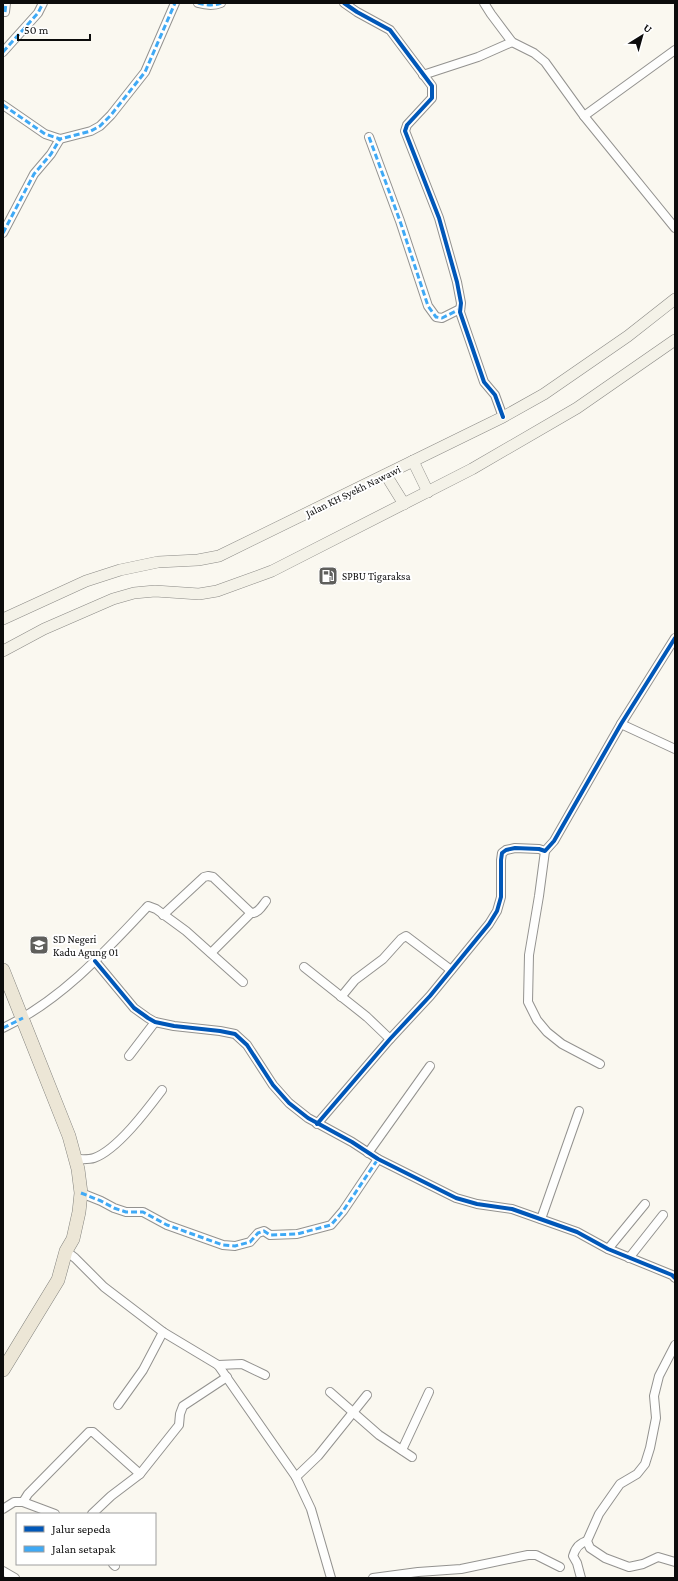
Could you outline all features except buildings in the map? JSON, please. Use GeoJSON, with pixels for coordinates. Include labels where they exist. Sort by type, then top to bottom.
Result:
{"type":"FeatureCollection","features":[{"type":"Feature","properties":{"kind":"main road","name":"Jalan KH Syekh Nawawi"},"geometry":{"type":"LineString","coordinates":[[3,619],[86,582],[120,570],[158,562],[198,560],[219,556],[503,417],[557,385],[628,336],[675,299]]}},
{"type":"Feature","properties":{"kind":"main road"},"geometry":{"type":"LineString","coordinates":[[3,652],[44,629],[113,599],[134,593],[155,591],[199,594],[217,591],[274,570],[472,469],[576,408],[675,340]]}},
{"type":"Feature","properties":{"kind":"main road"},"geometry":{"type":"LineString","coordinates":[[412,462],[428,492]]}},
{"type":"Feature","properties":{"kind":"main road"},"geometry":{"type":"LineString","coordinates":[[386,475],[404,504]]}},
{"type":"Feature","properties":{"kind":"main road"},"geometry":{"type":"LineString","coordinates":[[3,970],[69,1136],[81,1193],[79,1212],[73,1239],[66,1251],[58,1280],[3,1370]]}},
{"type":"Feature","properties":{"kind":"street"},"geometry":{"type":"LineString","coordinates":[[5,12],[6,3]]}},
{"type":"Feature","properties":{"kind":"street"},"geometry":{"type":"LineString","coordinates":[[3,52],[38,13],[43,3]]}},
{"type":"Feature","properties":{"kind":"street"},"geometry":{"type":"LineString","coordinates":[[3,105],[45,134],[60,139],[91,131],[100,126],[111,115],[145,72],[175,3]]}},
{"type":"Feature","properties":{"kind":"street"},"geometry":{"type":"LineString","coordinates":[[198,3],[203,5],[215,5],[221,3]]}},
{"type":"Feature","properties":{"kind":"street"},"geometry":{"type":"LineString","coordinates":[[344,3],[390,30],[432,86],[432,98],[407,125],[405,131],[439,218],[457,282],[460,312],[484,382],[495,395],[503,417]]}},
{"type":"Feature","properties":{"kind":"street"},"geometry":{"type":"LineString","coordinates":[[484,3],[490,14],[512,42],[534,53],[545,62],[584,116],[675,228]]}},
{"type":"Feature","properties":{"kind":"street"},"geometry":{"type":"LineString","coordinates":[[423,75],[478,57],[512,42]]}},
{"type":"Feature","properties":{"kind":"street"},"geometry":{"type":"LineString","coordinates":[[584,116],[675,50]]}},
{"type":"Feature","properties":{"kind":"street"},"geometry":{"type":"LineString","coordinates":[[369,137],[400,221],[428,306],[436,317],[442,318],[460,309]]}},
{"type":"Feature","properties":{"kind":"street"},"geometry":{"type":"LineString","coordinates":[[3,233],[34,174],[60,139]]}},
{"type":"Feature","properties":{"kind":"street"},"geometry":{"type":"LineString","coordinates":[[600,1064],[562,1044],[547,1032],[537,1020],[528,1002],[529,955],[545,851],[559,836],[621,724],[675,638]]}},
{"type":"Feature","properties":{"kind":"street"},"geometry":{"type":"LineString","coordinates":[[621,724],[675,749]]}},
{"type":"Feature","properties":{"kind":"street"},"geometry":{"type":"LineString","coordinates":[[318,1124],[390,1039],[430,996],[489,924],[497,910],[501,897],[502,853],[506,850],[514,848],[539,849],[545,851]]}},
{"type":"Feature","properties":{"kind":"street"},"geometry":{"type":"LineString","coordinates":[[163,915],[204,877],[208,876],[213,877],[251,914]]}},
{"type":"Feature","properties":{"kind":"street"},"geometry":{"type":"LineString","coordinates":[[211,953],[251,914],[254,914],[260,909],[266,901]]}},
{"type":"Feature","properties":{"kind":"street"},"geometry":{"type":"LineString","coordinates":[[3,1028],[23,1018],[50,999],[95,961],[148,906],[156,908],[163,915],[186,931],[242,982]]}},
{"type":"Feature","properties":{"kind":"street"},"geometry":{"type":"LineString","coordinates":[[341,997],[355,980],[383,959],[401,939],[406,936],[451,970]]}},
{"type":"Feature","properties":{"kind":"street"},"geometry":{"type":"LineString","coordinates":[[95,961],[134,1008],[148,1018],[156,1022],[174,1026],[235,1034],[247,1045],[273,1085],[289,1102],[308,1118],[352,1142],[378,1159],[456,1198],[477,1204],[512,1209],[541,1219],[576,1232],[608,1249],[672,1275],[675,1278]]}},
{"type":"Feature","properties":{"kind":"street"},"geometry":{"type":"LineString","coordinates":[[304,967],[367,1017],[390,1039]]}},
{"type":"Feature","properties":{"kind":"street"},"geometry":{"type":"LineString","coordinates":[[129,1056],[156,1022]]}},
{"type":"Feature","properties":{"kind":"street"},"geometry":{"type":"LineString","coordinates":[[368,1153],[430,1066]]}},
{"type":"Feature","properties":{"kind":"street"},"geometry":{"type":"LineString","coordinates":[[75,1159],[92,1159],[109,1148],[136,1124],[162,1090]]}},
{"type":"Feature","properties":{"kind":"street"},"geometry":{"type":"LineString","coordinates":[[541,1219],[579,1112]]}},
{"type":"Feature","properties":{"kind":"street"},"geometry":{"type":"LineString","coordinates":[[81,1193],[126,1212],[143,1212],[167,1225],[223,1246],[235,1246],[250,1242],[258,1233],[264,1231],[270,1235],[297,1234],[331,1225],[343,1211],[378,1159]]}},
{"type":"Feature","properties":{"kind":"street"},"geometry":{"type":"LineString","coordinates":[[608,1249],[644,1204]]}},
{"type":"Feature","properties":{"kind":"street"},"geometry":{"type":"LineString","coordinates":[[629,1258],[663,1215]]}},
{"type":"Feature","properties":{"kind":"street"},"geometry":{"type":"LineString","coordinates":[[66,1251],[104,1287],[163,1332],[218,1365],[296,1477],[311,1509],[331,1578]]}},
{"type":"Feature","properties":{"kind":"street"},"geometry":{"type":"LineString","coordinates":[[118,1405],[143,1370],[163,1332]]}},
{"type":"Feature","properties":{"kind":"street"},"geometry":{"type":"LineString","coordinates":[[675,1345],[659,1376],[654,1396],[656,1418],[645,1464],[637,1474],[620,1484],[599,1514],[587,1541],[590,1548],[605,1558],[629,1567],[643,1564],[658,1557],[675,1562]]}},
{"type":"Feature","properties":{"kind":"street"},"geometry":{"type":"LineString","coordinates":[[218,1365],[242,1364],[265,1375]]}},
{"type":"Feature","properties":{"kind":"street"},"geometry":{"type":"LineString","coordinates":[[93,1513],[111,1496],[140,1474],[179,1425],[180,1414],[183,1406],[227,1377]]}},
{"type":"Feature","properties":{"kind":"street"},"geometry":{"type":"LineString","coordinates":[[330,1392],[379,1435],[412,1457]]}},
{"type":"Feature","properties":{"kind":"street"},"geometry":{"type":"LineString","coordinates":[[402,1450],[429,1392]]}},
{"type":"Feature","properties":{"kind":"street"},"geometry":{"type":"LineString","coordinates":[[296,1477],[318,1456],[367,1395]]}},
{"type":"Feature","properties":{"kind":"street"},"geometry":{"type":"LineString","coordinates":[[23,1502],[28,1494],[89,1432],[93,1432],[140,1474]]}},
{"type":"Feature","properties":{"kind":"street"},"geometry":{"type":"LineString","coordinates":[[3,1509],[14,1502],[23,1502],[52,1513]]}},
{"type":"Feature","properties":{"kind":"street"},"geometry":{"type":"LineString","coordinates":[[581,1578],[577,1563],[572,1556],[582,1542],[587,1541]]}},
{"type":"Feature","properties":{"kind":"street"},"geometry":{"type":"LineString","coordinates":[[373,1578],[418,1572],[461,1569],[528,1555],[536,1555],[560,1566]]}},
{"type":"Feature","properties":{"kind":"street"},"geometry":{"type":"LineString","coordinates":[[3,1571],[15,1578]]}},
{"type":"Feature","properties":{"kind":"marked path"},"geometry":{"type":"LineString","coordinates":[[5,12],[6,3]]}},
{"type":"Feature","properties":{"kind":"marked path"},"geometry":{"type":"LineString","coordinates":[[3,52],[38,13],[43,3]]}},
{"type":"Feature","properties":{"kind":"marked path"},"geometry":{"type":"LineString","coordinates":[[3,105],[45,134],[60,139],[91,131],[100,126],[111,115],[145,72],[175,3]]}},
{"type":"Feature","properties":{"kind":"marked path"},"geometry":{"type":"LineString","coordinates":[[198,3],[210,5],[221,3]]}},
{"type":"Feature","properties":{"kind":"marked path"},"geometry":{"type":"LineString","coordinates":[[369,137],[400,221],[428,306],[436,317],[442,318],[460,309]]}},
{"type":"Feature","properties":{"kind":"marked path"},"geometry":{"type":"LineString","coordinates":[[3,233],[34,174],[51,154],[60,139]]}},
{"type":"Feature","properties":{"kind":"marked path"},"geometry":{"type":"LineString","coordinates":[[3,1028],[23,1018]]}},
{"type":"Feature","properties":{"kind":"marked path"},"geometry":{"type":"LineString","coordinates":[[81,1193],[114,1208],[126,1212],[143,1212],[167,1225],[223,1245],[235,1246],[250,1242],[258,1233],[264,1231],[270,1235],[297,1234],[331,1225],[343,1211],[378,1159]]}},
{"type":"Feature","properties":{"kind":"cycle path"},"geometry":{"type":"LineString","coordinates":[[344,3],[390,30],[432,86],[432,98],[407,125],[405,131],[439,218],[457,282],[461,303],[460,312],[484,382],[495,395],[503,417]]}},
{"type":"Feature","properties":{"kind":"cycle path"},"geometry":{"type":"LineString","coordinates":[[317,1124],[390,1039],[430,996],[489,924],[497,911],[501,897],[502,853],[506,850],[515,848],[539,849],[545,851],[554,841],[621,724],[675,638]]}},
{"type":"Feature","properties":{"kind":"cycle path"},"geometry":{"type":"LineString","coordinates":[[95,961],[134,1008],[155,1022],[235,1034],[247,1045],[273,1085],[289,1103],[308,1118],[352,1142],[378,1159],[456,1198],[477,1204],[512,1209],[577,1232],[608,1249],[672,1275],[675,1278]]}},
{"type":"Feature","properties":{"kind":"place","name":"SPBU Tigaraksa"},"geometry":{"type":"Point","coordinates":[328,576]}},
{"type":"Feature","properties":{"kind":"place","name":"SD Negeri Kadu Agung 01"},"geometry":{"type":"Point","coordinates":[39,945]}}]}
